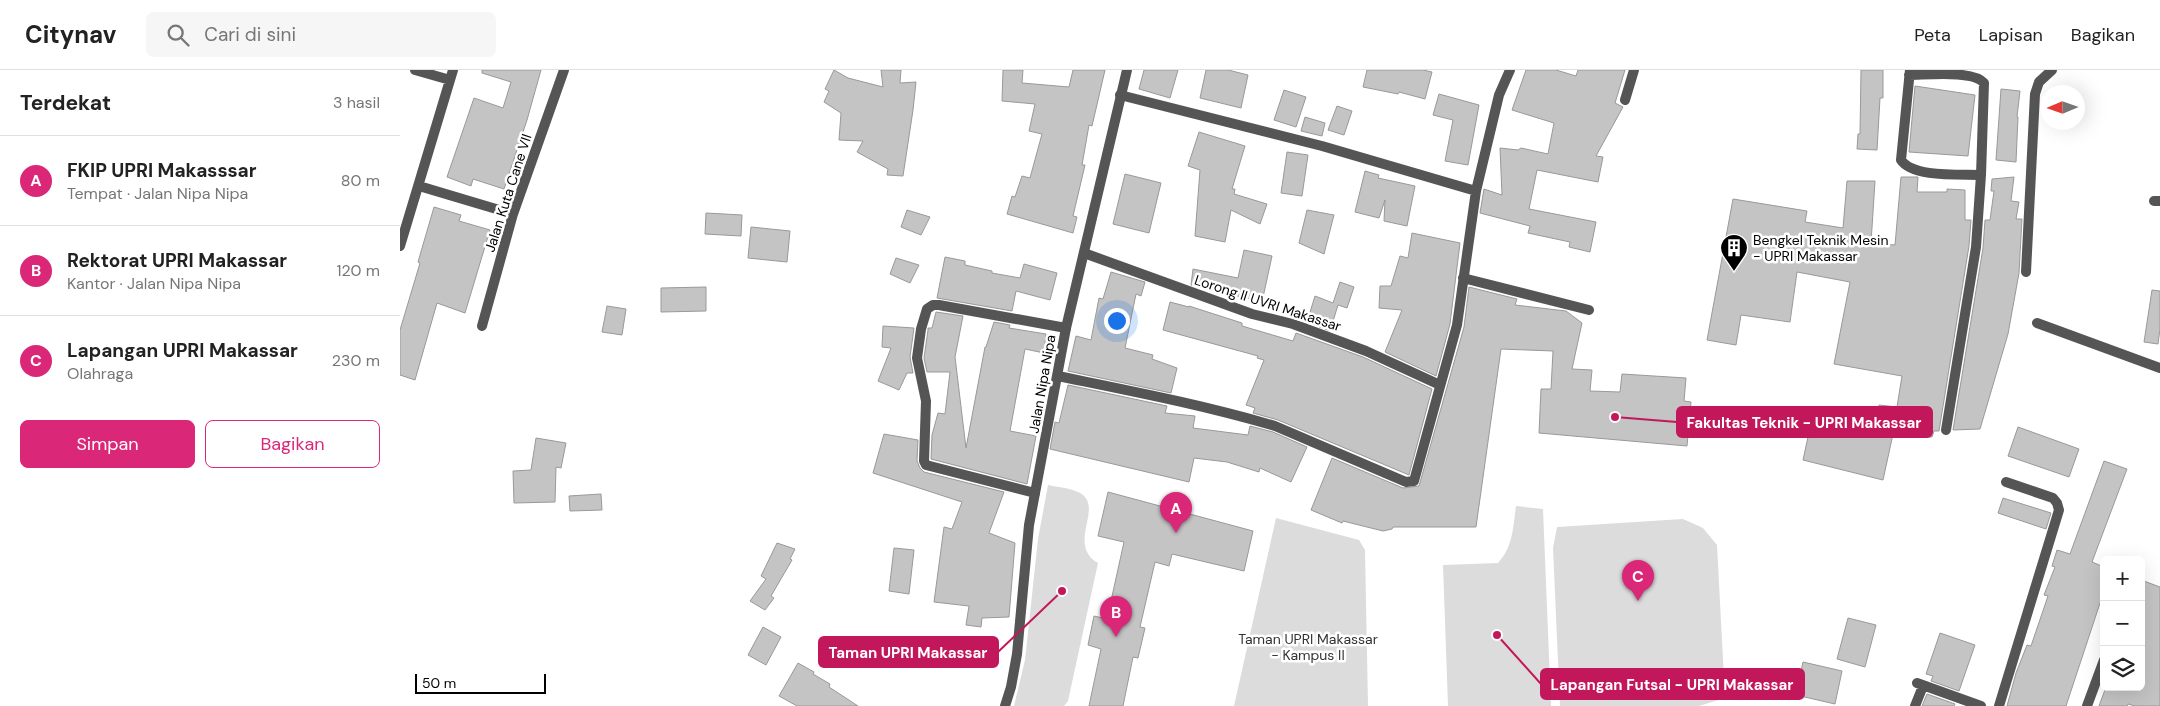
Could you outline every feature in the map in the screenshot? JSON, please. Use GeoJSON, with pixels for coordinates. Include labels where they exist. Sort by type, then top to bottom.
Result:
{"type":"FeatureCollection","features":[{"type":"Feature","properties":{"kind":"street"},"geometry":{"type":"LineString","coordinates":[[400,246],[452,75],[415,70]]}},
{"type":"Feature","properties":{"kind":"street","name":"Jalan Kuta Cane VII"},"geometry":{"type":"LineString","coordinates":[[482,326],[513,214],[564,70]]}},
{"type":"Feature","properties":{"kind":"street","name":"Jalan Nipa Nipa"},"geometry":{"type":"LineString","coordinates":[[1005,706],[1011,687],[1017,654],[1029,525],[1066,328],[1127,70]]}},
{"type":"Feature","properties":{"kind":"street"},"geometry":{"type":"LineString","coordinates":[[1058,376],[1211,408],[1276,426],[1410,483],[1414,481],[1418,473],[1457,325],[1476,191],[1499,95],[1510,70]]}},
{"type":"Feature","properties":{"kind":"street"},"geometry":{"type":"LineString","coordinates":[[1625,100],[1634,70]]}},
{"type":"Feature","properties":{"kind":"street"},"geometry":{"type":"LineString","coordinates":[[2026,272],[2035,94],[2039,82],[2052,70]]}},
{"type":"Feature","properties":{"kind":"street"},"geometry":{"type":"LineString","coordinates":[[1946,430],[1976,247],[1982,176],[1984,83],[1975,76],[1944,72],[1910,72],[1900,154],[1903,163],[1909,168],[1922,172],[1982,176]]}},
{"type":"Feature","properties":{"kind":"street"},"geometry":{"type":"LineString","coordinates":[[1120,95],[1322,146],[1476,191]]}},
{"type":"Feature","properties":{"kind":"street"},"geometry":{"type":"LineString","coordinates":[[419,186],[513,214]]}},
{"type":"Feature","properties":{"kind":"street","name":"Lorong II UVRI Makassar"},"geometry":{"type":"LineString","coordinates":[[1084,254],[1252,314],[1293,324],[1339,340],[1440,385]]}},
{"type":"Feature","properties":{"kind":"street"},"geometry":{"type":"LineString","coordinates":[[1463,278],[1589,310]]}},
{"type":"Feature","properties":{"kind":"street"},"geometry":{"type":"LineString","coordinates":[[1035,493],[926,465],[924,461],[926,401],[917,358],[921,329],[927,309],[934,305],[1066,328]]}},
{"type":"Feature","properties":{"kind":"street"},"geometry":{"type":"LineString","coordinates":[[2037,323],[2160,368]]}},
{"type":"Feature","properties":{"kind":"street"},"geometry":{"type":"LineString","coordinates":[[1999,706],[2059,510],[2058,503],[2053,498],[2006,482]]}},
{"type":"Feature","properties":{"kind":"street"},"geometry":{"type":"LineString","coordinates":[[2087,706],[2100,671]]}},
{"type":"Feature","properties":{"kind":"street"},"geometry":{"type":"LineString","coordinates":[[1915,706],[1920,685],[1981,706]]}},
{"type":"Feature","properties":{"kind":"green space"},"geometry":{"type":"Polygon","coordinates":[[[1048,485],[1078,492],[1086,498],[1089,506],[1085,546],[1089,555],[1098,563],[1068,701],[1064,706],[1014,706],[1025,660],[1038,539],[1048,485]]]}},
{"type":"Feature","properties":{"kind":"green space"},"geometry":{"type":"Polygon","coordinates":[[[1516,506],[1543,509],[1551,706],[1448,706],[1443,565],[1498,563],[1509,544],[1516,506]]]}},
{"type":"Feature","properties":{"kind":"green space","name":"Taman UPRI Makassar - Kampus II"},"geometry":{"type":"Polygon","coordinates":[[[1276,518],[1359,540],[1365,550],[1368,706],[1234,706],[1276,518]]]}},
{"type":"Feature","properties":{"kind":"green space"},"geometry":{"type":"Polygon","coordinates":[[[1683,519],[1703,528],[1717,545],[1725,698],[1699,706],[1560,706],[1553,548],[1557,527],[1683,519]]]}},
{"type":"Feature","properties":{"kind":"building"},"geometry":{"type":"Polygon","coordinates":[[[482,70],[541,70],[504,189],[473,179],[471,186],[447,177],[474,98],[503,108],[511,82],[482,73],[482,70]]]}},
{"type":"Feature","properties":{"kind":"building"},"geometry":{"type":"Polygon","coordinates":[[[834,70],[848,78],[883,87],[881,70],[901,70],[900,83],[916,82],[903,176],[887,175],[888,169],[857,152],[863,141],[839,140],[841,113],[824,102],[829,91],[825,89],[834,70]]]}},
{"type":"Feature","properties":{"kind":"building"},"geometry":{"type":"Polygon","coordinates":[[[1003,70],[1023,70],[1022,83],[1069,87],[1073,70],[1105,70],[1092,126],[1089,125],[1082,165],[1085,165],[1073,216],[1077,217],[1073,233],[1007,214],[1012,196],[1015,197],[1022,176],[1030,178],[1042,134],[1029,131],[1035,104],[1002,101],[1003,70]]]}},
{"type":"Feature","properties":{"kind":"building"},"geometry":{"type":"Polygon","coordinates":[[[1144,70],[1178,70],[1170,98],[1139,89],[1144,70]]]}},
{"type":"Feature","properties":{"kind":"building"},"geometry":{"type":"Polygon","coordinates":[[[1206,70],[1228,70],[1248,75],[1241,108],[1200,98],[1206,70]]]}},
{"type":"Feature","properties":{"kind":"building"},"geometry":{"type":"Polygon","coordinates":[[[1367,70],[1423,70],[1432,72],[1425,99],[1399,92],[1398,94],[1363,87],[1367,70]]]}},
{"type":"Feature","properties":{"kind":"building"},"geometry":{"type":"Polygon","coordinates":[[[1526,70],[1556,70],[1576,76],[1578,70],[1625,70],[1615,103],[1623,107],[1596,156],[1603,157],[1598,182],[1537,170],[1529,209],[1596,222],[1590,252],[1569,247],[1570,242],[1528,233],[1530,226],[1480,213],[1484,189],[1502,195],[1500,148],[1518,150],[1521,148],[1548,154],[1554,123],[1512,110],[1526,70]]]}},
{"type":"Feature","properties":{"kind":"building"},"geometry":{"type":"Polygon","coordinates":[[[1861,70],[1883,70],[1883,98],[1880,98],[1877,150],[1857,149],[1858,134],[1860,134],[1861,70]]]}},
{"type":"Feature","properties":{"kind":"building"},"geometry":{"type":"Polygon","coordinates":[[[1915,86],[1975,95],[1968,156],[1909,152],[1915,86]]]}},
{"type":"Feature","properties":{"kind":"building"},"geometry":{"type":"Polygon","coordinates":[[[2001,89],[2020,91],[2017,117],[2016,162],[1996,160],[2001,89]]]}},
{"type":"Feature","properties":{"kind":"building"},"geometry":{"type":"Polygon","coordinates":[[[1284,90],[1306,97],[1296,127],[1274,120],[1284,90]]]}},
{"type":"Feature","properties":{"kind":"building"},"geometry":{"type":"Polygon","coordinates":[[[1439,94],[1479,105],[1468,165],[1445,161],[1453,120],[1433,115],[1439,94]]]}},
{"type":"Feature","properties":{"kind":"building"},"geometry":{"type":"Polygon","coordinates":[[[1337,106],[1352,111],[1344,135],[1328,130],[1337,106]]]}},
{"type":"Feature","properties":{"kind":"building"},"geometry":{"type":"Polygon","coordinates":[[[1305,117],[1325,123],[1322,136],[1301,131],[1305,117]]]}},
{"type":"Feature","properties":{"kind":"building"},"geometry":{"type":"Polygon","coordinates":[[[1199,132],[1245,146],[1232,189],[1235,189],[1234,194],[1267,204],[1260,224],[1231,210],[1225,242],[1195,236],[1200,170],[1188,166],[1199,132]]]}},
{"type":"Feature","properties":{"kind":"building"},"geometry":{"type":"Polygon","coordinates":[[[1287,152],[1308,155],[1302,196],[1281,193],[1287,152]]]}},
{"type":"Feature","properties":{"kind":"building"},"geometry":{"type":"Polygon","coordinates":[[[1365,171],[1379,175],[1378,178],[1415,186],[1407,226],[1384,221],[1385,200],[1379,218],[1355,212],[1365,171]]]}},
{"type":"Feature","properties":{"kind":"building"},"geometry":{"type":"Polygon","coordinates":[[[1125,174],[1161,183],[1149,233],[1113,224],[1125,174]]]}},
{"type":"Feature","properties":{"kind":"building"},"geometry":{"type":"Polygon","coordinates":[[[1901,177],[1918,177],[1917,192],[1947,192],[1947,189],[1965,190],[1965,220],[1971,220],[1969,246],[1939,431],[1934,431],[1932,437],[1907,437],[1893,434],[1883,480],[1803,460],[1813,414],[1874,431],[1879,405],[1897,407],[1902,376],[1834,364],[1850,282],[1797,272],[1790,322],[1741,315],[1736,345],[1707,340],[1733,199],[1807,211],[1805,222],[1843,228],[1847,181],[1875,181],[1871,243],[1895,245],[1901,177]]]}},
{"type":"Feature","properties":{"kind":"building"},"geometry":{"type":"Polygon","coordinates":[[[2014,177],[2011,201],[2019,202],[2016,219],[2022,219],[2019,273],[2008,334],[1980,429],[1953,430],[1983,248],[1985,220],[1990,220],[1994,191],[1991,191],[1992,179],[2014,177]]]}},
{"type":"Feature","properties":{"kind":"building"},"geometry":{"type":"Polygon","coordinates":[[[434,207],[461,215],[459,221],[490,230],[465,313],[437,303],[415,380],[400,375],[400,330],[434,207]]]}},
{"type":"Feature","properties":{"kind":"building"},"geometry":{"type":"Polygon","coordinates":[[[907,210],[930,217],[921,235],[901,227],[907,210]]]}},
{"type":"Feature","properties":{"kind":"building"},"geometry":{"type":"Polygon","coordinates":[[[1307,210],[1334,215],[1324,254],[1299,243],[1307,210]]]}},
{"type":"Feature","properties":{"kind":"building"},"geometry":{"type":"Polygon","coordinates":[[[706,213],[742,215],[741,236],[705,234],[706,213]]]}},
{"type":"Feature","properties":{"kind":"building"},"geometry":{"type":"Polygon","coordinates":[[[751,227],[790,231],[787,262],[748,258],[751,227]]]}},
{"type":"Feature","properties":{"kind":"building"},"geometry":{"type":"Polygon","coordinates":[[[1412,233],[1460,243],[1450,324],[1436,376],[1385,352],[1402,310],[1379,308],[1380,286],[1391,286],[1400,256],[1408,258],[1412,233]]]}},
{"type":"Feature","properties":{"kind":"building"},"geometry":{"type":"Polygon","coordinates":[[[1244,250],[1272,256],[1262,302],[1191,285],[1193,269],[1238,278],[1244,250]]]}},
{"type":"Feature","properties":{"kind":"building"},"geometry":{"type":"Polygon","coordinates":[[[945,257],[965,261],[965,265],[992,271],[992,273],[1020,278],[1024,264],[1057,273],[1050,300],[1016,291],[1012,311],[937,298],[945,257]]]}},
{"type":"Feature","properties":{"kind":"building"},"geometry":{"type":"Polygon","coordinates":[[[896,258],[919,265],[910,283],[890,274],[896,258]]]}},
{"type":"Feature","properties":{"kind":"building"},"geometry":{"type":"Polygon","coordinates":[[[1111,272],[1145,282],[1141,296],[1136,294],[1125,348],[1153,355],[1152,359],[1177,368],[1171,393],[1068,371],[1076,336],[1091,340],[1099,298],[1103,299],[1111,272]]]}},
{"type":"Feature","properties":{"kind":"building"},"geometry":{"type":"Polygon","coordinates":[[[1340,282],[1354,287],[1347,308],[1338,305],[1330,331],[1307,322],[1315,296],[1333,303],[1340,282]]]}},
{"type":"Feature","properties":{"kind":"building"},"geometry":{"type":"Polygon","coordinates":[[[706,287],[706,311],[661,312],[661,288],[706,287]]]}},
{"type":"Feature","properties":{"kind":"building"},"geometry":{"type":"Polygon","coordinates":[[[1469,287],[1517,299],[1515,305],[1566,311],[1582,323],[1572,369],[1592,370],[1590,391],[1620,392],[1622,374],[1686,378],[1684,401],[1691,402],[1687,446],[1539,433],[1541,389],[1551,389],[1553,351],[1501,349],[1476,527],[1393,527],[1383,531],[1343,521],[1342,523],[1311,510],[1332,458],[1403,488],[1419,486],[1464,327],[1469,287]]]}},
{"type":"Feature","properties":{"kind":"building"},"geometry":{"type":"Polygon","coordinates":[[[2152,290],[2160,291],[2158,344],[2144,342],[2152,290]]]}},
{"type":"Feature","properties":{"kind":"building"},"geometry":{"type":"Polygon","coordinates":[[[1170,302],[1189,306],[1242,323],[1242,326],[1293,341],[1296,333],[1363,357],[1432,389],[1409,475],[1278,420],[1253,413],[1255,408],[1246,405],[1264,360],[1257,358],[1258,356],[1163,330],[1170,302]]]}},
{"type":"Feature","properties":{"kind":"building"},"geometry":{"type":"Polygon","coordinates":[[[607,306],[626,309],[622,335],[602,332],[607,306]]]}},
{"type":"Feature","properties":{"kind":"building"},"geometry":{"type":"Polygon","coordinates":[[[936,312],[963,316],[955,357],[966,448],[985,347],[994,322],[1010,325],[1009,328],[1046,334],[1044,353],[1025,349],[1010,431],[1036,436],[1027,484],[931,459],[932,435],[938,413],[945,414],[950,372],[927,372],[924,358],[928,328],[932,328],[936,312]]]}},
{"type":"Feature","properties":{"kind":"building"},"geometry":{"type":"Polygon","coordinates":[[[883,326],[914,328],[910,357],[913,373],[907,373],[899,390],[878,381],[891,348],[882,347],[883,326]]]}},
{"type":"Feature","properties":{"kind":"building"},"geometry":{"type":"Polygon","coordinates":[[[1068,385],[1167,406],[1165,413],[1195,416],[1193,428],[1248,435],[1250,426],[1273,432],[1307,447],[1291,482],[1260,468],[1259,472],[1227,462],[1194,458],[1189,482],[1050,449],[1055,422],[1059,423],[1068,385]]]}},
{"type":"Feature","properties":{"kind":"building"},"geometry":{"type":"Polygon","coordinates":[[[2018,427],[2079,449],[2069,477],[2008,456],[2018,427]]]}},
{"type":"Feature","properties":{"kind":"building"},"geometry":{"type":"Polygon","coordinates":[[[884,434],[918,440],[917,461],[924,472],[1004,492],[989,533],[1015,543],[1009,617],[982,618],[981,627],[966,625],[969,606],[934,602],[944,527],[952,529],[962,502],[873,473],[884,434]]]}},
{"type":"Feature","properties":{"kind":"building"},"geometry":{"type":"Polygon","coordinates":[[[536,438],[566,443],[561,468],[556,467],[555,502],[514,503],[513,471],[531,470],[536,438]]]}},
{"type":"Feature","properties":{"kind":"building"},"geometry":{"type":"Polygon","coordinates":[[[2104,461],[2127,469],[2092,562],[2100,565],[2100,603],[2066,706],[2007,706],[2016,673],[2027,645],[2031,646],[2048,596],[2044,595],[2055,567],[2052,566],[2057,550],[2070,554],[2104,461]]]}},
{"type":"Feature","properties":{"kind":"building"},"geometry":{"type":"Polygon","coordinates":[[[1108,492],[1253,531],[1244,571],[1172,554],[1169,566],[1155,562],[1140,627],[1145,628],[1138,658],[1133,657],[1123,706],[1089,706],[1101,649],[1088,645],[1094,616],[1107,619],[1124,542],[1098,536],[1108,492]]]}},
{"type":"Feature","properties":{"kind":"building"},"geometry":{"type":"Polygon","coordinates":[[[601,494],[602,510],[570,511],[569,496],[601,494]]]}},
{"type":"Feature","properties":{"kind":"building"},"geometry":{"type":"Polygon","coordinates":[[[2003,498],[2051,513],[2046,529],[1998,513],[2003,498]]]}},
{"type":"Feature","properties":{"kind":"building"},"geometry":{"type":"Polygon","coordinates":[[[777,543],[795,549],[790,559],[792,560],[771,596],[774,598],[765,610],[750,601],[766,579],[761,576],[777,543]]]}},
{"type":"Feature","properties":{"kind":"building"},"geometry":{"type":"Polygon","coordinates":[[[894,548],[914,550],[909,594],[889,591],[894,548]]]}},
{"type":"Feature","properties":{"kind":"building"},"geometry":{"type":"Polygon","coordinates":[[[2145,581],[2160,587],[2160,706],[2135,706],[2128,704],[2127,706],[2099,706],[2105,691],[2145,691],[2145,581]]]}},
{"type":"Feature","properties":{"kind":"building"},"geometry":{"type":"Polygon","coordinates":[[[1848,618],[1876,625],[1865,667],[1837,659],[1848,618]]]}},
{"type":"Feature","properties":{"kind":"building"},"geometry":{"type":"Polygon","coordinates":[[[763,627],[781,637],[766,665],[748,655],[763,627]]]}},
{"type":"Feature","properties":{"kind":"building"},"geometry":{"type":"Polygon","coordinates":[[[1940,633],[1975,645],[1959,691],[1931,681],[1933,676],[1926,674],[1940,633]]]}},
{"type":"Feature","properties":{"kind":"building"},"geometry":{"type":"Polygon","coordinates":[[[1803,662],[1842,671],[1835,704],[1796,695],[1803,662]]]}},
{"type":"Feature","properties":{"kind":"building"},"geometry":{"type":"Polygon","coordinates":[[[798,663],[814,672],[813,674],[830,684],[829,687],[858,706],[797,706],[779,696],[798,663]]]}},
{"type":"Feature","properties":{"kind":"building"},"geometry":{"type":"Polygon","coordinates":[[[1927,694],[1955,704],[1954,706],[1922,706],[1927,694]]]}},
{"type":"Feature","properties":{"kind":"place","name":"Bengkel Teknik Mesin - UPRI Makassar"},"geometry":{"type":"Point","coordinates":[1734,272]}},
{"type":"Feature","properties":{"kind":"place","name":"Fakultas Teknik - UPRI Makassar"},"geometry":{"type":"Point","coordinates":[1615,417]}},
{"type":"Feature","properties":{"kind":"place","name":"FKIP UPRI Makasssar"},"geometry":{"type":"Point","coordinates":[1176,533]}},
{"type":"Feature","properties":{"kind":"place","name":"Taman UPRI Makassar"},"geometry":{"type":"Point","coordinates":[1062,591]}},
{"type":"Feature","properties":{"kind":"place","name":"Lapangan UPRI Makassar"},"geometry":{"type":"Point","coordinates":[1638,601]}},
{"type":"Feature","properties":{"kind":"place","name":"Lapangan Futsal - UPRI Makassar"},"geometry":{"type":"Point","coordinates":[1497,635]}},
{"type":"Feature","properties":{"kind":"place","name":"Rektorat UPRI Makassar"},"geometry":{"type":"Point","coordinates":[1116,637]}}]}
